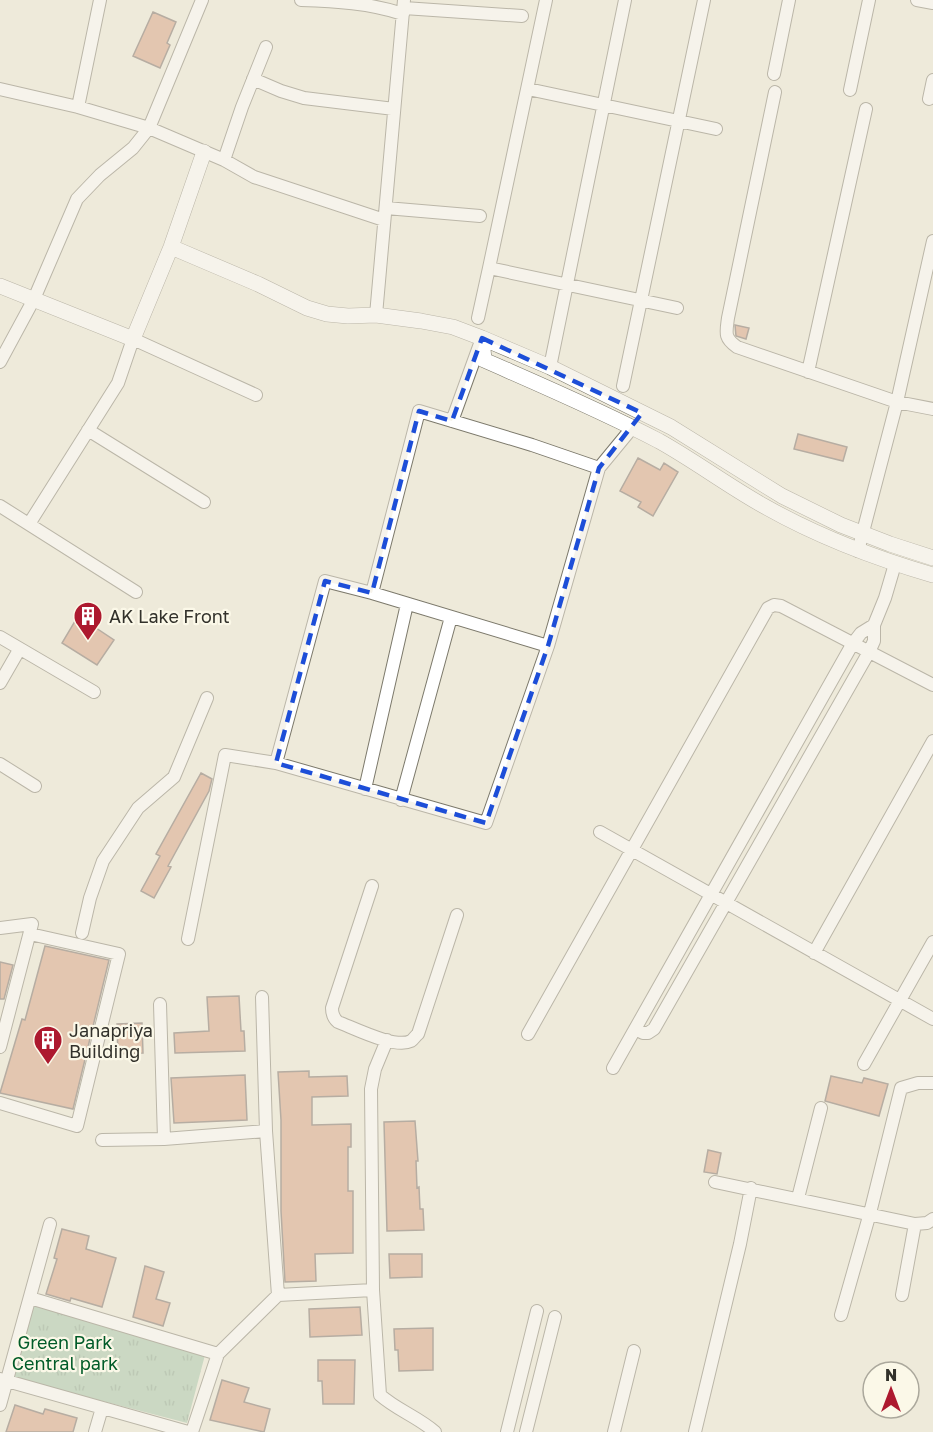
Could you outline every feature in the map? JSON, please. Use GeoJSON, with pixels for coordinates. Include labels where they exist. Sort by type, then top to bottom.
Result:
{"type":"FeatureCollection","features":[{"type":"Feature","properties":{"kind":"street"},"geometry":{"type":"LineString","coordinates":[[78,107],[100,0]]}},
{"type":"Feature","properties":{"kind":"street"},"geometry":{"type":"LineString","coordinates":[[0,362],[34,300],[77,199],[100,175],[133,148],[149,128],[202,0]]}},
{"type":"Feature","properties":{"kind":"street"},"geometry":{"type":"LineString","coordinates":[[301,0],[346,1],[390,9],[404,7],[522,16]]}},
{"type":"Feature","properties":{"kind":"street"},"geometry":{"type":"LineString","coordinates":[[478,318],[546,0]]}},
{"type":"Feature","properties":{"kind":"street"},"geometry":{"type":"LineString","coordinates":[[550,368],[625,0]]}},
{"type":"Feature","properties":{"kind":"street"},"geometry":{"type":"LineString","coordinates":[[623,386],[704,0]]}},
{"type":"Feature","properties":{"kind":"street"},"geometry":{"type":"LineString","coordinates":[[774,74],[789,0]]}},
{"type":"Feature","properties":{"kind":"street"},"geometry":{"type":"LineString","coordinates":[[850,90],[868,0]]}},
{"type":"Feature","properties":{"kind":"street"},"geometry":{"type":"LineString","coordinates":[[917,0],[933,3]]}},
{"type":"Feature","properties":{"kind":"street"},"geometry":{"type":"LineString","coordinates":[[376,315],[404,7]]}},
{"type":"Feature","properties":{"kind":"street"},"geometry":{"type":"LineString","coordinates":[[224,160],[266,47]]}},
{"type":"Feature","properties":{"kind":"street"},"geometry":{"type":"LineString","coordinates":[[253,79],[304,98],[394,109]]}},
{"type":"Feature","properties":{"kind":"street"},"geometry":{"type":"LineString","coordinates":[[929,99],[933,80]]}},
{"type":"Feature","properties":{"kind":"street"},"geometry":{"type":"LineString","coordinates":[[0,89],[78,107],[149,128],[224,160],[254,177],[385,214],[480,216]]}},
{"type":"Feature","properties":{"kind":"street"},"geometry":{"type":"LineString","coordinates":[[528,89],[716,129]]}},
{"type":"Feature","properties":{"kind":"street"},"geometry":{"type":"LineString","coordinates":[[775,92],[726,334],[729,342],[737,347],[897,402],[933,409]]}},
{"type":"Feature","properties":{"kind":"street"},"geometry":{"type":"LineString","coordinates":[[808,372],[866,109]]}},
{"type":"Feature","properties":{"kind":"street"},"geometry":{"type":"LineString","coordinates":[[28,524],[118,383],[133,339],[171,247],[204,152]]}},
{"type":"Feature","properties":{"kind":"street"},"geometry":{"type":"LineString","coordinates":[[858,551],[927,298],[933,241]]}},
{"type":"Feature","properties":{"kind":"street"},"geometry":{"type":"LineString","coordinates":[[171,247],[308,308],[327,314],[376,315],[421,321],[453,327],[482,338],[550,368],[671,427],[782,496],[863,533],[933,558]]}},
{"type":"Feature","properties":{"kind":"street"},"geometry":{"type":"LineString","coordinates":[[489,268],[677,308]]}},
{"type":"Feature","properties":{"kind":"street"},"geometry":{"type":"LineString","coordinates":[[0,286],[133,339],[256,395]]}},
{"type":"Feature","properties":{"kind":"street"},"geometry":{"type":"LineString","coordinates":[[452,422],[482,338]]}},
{"type":"Feature","properties":{"kind":"street"},"geometry":{"type":"LineString","coordinates":[[482,338],[484,360],[632,428],[677,452],[794,522],[858,551],[933,575]]}},
{"type":"Feature","properties":{"kind":"street"},"geometry":{"type":"LineString","coordinates":[[372,593],[418,411],[532,445],[599,468]]}},
{"type":"Feature","properties":{"kind":"street"},"geometry":{"type":"LineString","coordinates":[[188,939],[225,755],[276,763],[486,823],[548,646],[599,468],[642,413]]}},
{"type":"Feature","properties":{"kind":"street"},"geometry":{"type":"LineString","coordinates":[[88,430],[204,502]]}},
{"type":"Feature","properties":{"kind":"street"},"geometry":{"type":"LineString","coordinates":[[0,506],[136,592]]}},
{"type":"Feature","properties":{"kind":"street"},"geometry":{"type":"LineString","coordinates":[[635,1029],[648,1033],[654,1029],[869,652],[873,641],[873,625],[885,598],[895,564]]}},
{"type":"Feature","properties":{"kind":"street"},"geometry":{"type":"LineString","coordinates":[[276,763],[325,580],[548,646]]}},
{"type":"Feature","properties":{"kind":"street"},"geometry":{"type":"LineString","coordinates":[[365,789],[407,604]]}},
{"type":"Feature","properties":{"kind":"street"},"geometry":{"type":"LineString","coordinates":[[528,1034],[768,608],[781,606],[933,685]]}},
{"type":"Feature","properties":{"kind":"street"},"geometry":{"type":"LineString","coordinates":[[401,800],[451,617]]}},
{"type":"Feature","properties":{"kind":"street"},"geometry":{"type":"LineString","coordinates":[[613,1068],[853,643],[861,633],[873,625]]}},
{"type":"Feature","properties":{"kind":"street"},"geometry":{"type":"LineString","coordinates":[[0,638],[94,692]]}},
{"type":"Feature","properties":{"kind":"street"},"geometry":{"type":"LineString","coordinates":[[0,683],[19,650]]}},
{"type":"Feature","properties":{"kind":"street"},"geometry":{"type":"LineString","coordinates":[[82,933],[90,898],[103,861],[138,808],[174,777],[207,698]]}},
{"type":"Feature","properties":{"kind":"street"},"geometry":{"type":"LineString","coordinates":[[814,953],[933,741]]}},
{"type":"Feature","properties":{"kind":"street"},"geometry":{"type":"LineString","coordinates":[[0,764],[34,786]]}},
{"type":"Feature","properties":{"kind":"street"},"geometry":{"type":"LineString","coordinates":[[600,832],[933,1019]]}},
{"type":"Feature","properties":{"kind":"street"},"geometry":{"type":"LineString","coordinates":[[372,886],[332,1013],[338,1022],[387,1040],[411,1041],[418,1034],[457,915]]}},
{"type":"Feature","properties":{"kind":"street"},"geometry":{"type":"LineString","coordinates":[[0,928],[32,924],[0,1047]]}},
{"type":"Feature","properties":{"kind":"street"},"geometry":{"type":"LineString","coordinates":[[0,1103],[77,1126],[119,954],[30,934]]}},
{"type":"Feature","properties":{"kind":"street"},"geometry":{"type":"LineString","coordinates":[[864,1064],[933,942]]}},
{"type":"Feature","properties":{"kind":"street"},"geometry":{"type":"LineString","coordinates":[[262,996],[266,1131],[278,1295]]}},
{"type":"Feature","properties":{"kind":"street"},"geometry":{"type":"LineString","coordinates":[[160,1004],[164,1139]]}},
{"type":"Feature","properties":{"kind":"street"},"geometry":{"type":"LineString","coordinates":[[387,1040],[375,1069],[371,1089],[373,1290],[380,1395],[391,1405],[423,1421],[435,1432]]}},
{"type":"Feature","properties":{"kind":"street"},"geometry":{"type":"LineString","coordinates":[[841,1315],[870,1213],[901,1088],[918,1083],[933,1083]]}},
{"type":"Feature","properties":{"kind":"street"},"geometry":{"type":"LineString","coordinates":[[798,1198],[821,1108]]}},
{"type":"Feature","properties":{"kind":"street"},"geometry":{"type":"LineString","coordinates":[[102,1140],[164,1139],[266,1131]]}},
{"type":"Feature","properties":{"kind":"street"},"geometry":{"type":"LineString","coordinates":[[715,1182],[915,1224],[927,1223],[933,1219]]}},
{"type":"Feature","properties":{"kind":"street"},"geometry":{"type":"LineString","coordinates":[[695,1432],[740,1244],[751,1188]]}},
{"type":"Feature","properties":{"kind":"street"},"geometry":{"type":"LineString","coordinates":[[0,1405],[4,1380],[50,1224]]}},
{"type":"Feature","properties":{"kind":"street"},"geometry":{"type":"LineString","coordinates":[[902,1295],[915,1224]]}},
{"type":"Feature","properties":{"kind":"street"},"geometry":{"type":"LineString","coordinates":[[4,1380],[190,1432],[218,1354],[226,1343],[278,1295],[373,1290]]}},
{"type":"Feature","properties":{"kind":"street"},"geometry":{"type":"LineString","coordinates":[[30,1298],[218,1354]]}},
{"type":"Feature","properties":{"kind":"street"},"geometry":{"type":"LineString","coordinates":[[507,1432],[537,1311]]}},
{"type":"Feature","properties":{"kind":"street"},"geometry":{"type":"LineString","coordinates":[[526,1432],[555,1317]]}},
{"type":"Feature","properties":{"kind":"street"},"geometry":{"type":"LineString","coordinates":[[614,1432],[634,1351]]}},
{"type":"Feature","properties":{"kind":"street"},"geometry":{"type":"LineString","coordinates":[[525,1359],[543,1364]]}},
{"type":"Feature","properties":{"kind":"street"},"geometry":{"type":"LineString","coordinates":[[95,1432],[102,1408]]}},
{"type":"Feature","properties":{"kind":"highlighted area"},"geometry":{"type":"Polygon","coordinates":[[[482,338],[642,413],[599,468],[548,646],[486,823],[276,763],[325,581],[372,593],[419,411],[452,421],[482,338]]]}},
{"type":"Feature","properties":{"kind":"green space","name":"Green Park Central park"},"geometry":{"type":"Polygon","coordinates":[[[34,1305],[205,1355],[187,1423],[14,1378],[34,1305]]]}},
{"type":"Feature","properties":{"kind":"building"},"geometry":{"type":"Polygon","coordinates":[[[153,12],[176,22],[167,43],[170,45],[160,68],[133,56],[153,12]]]}},
{"type":"Feature","properties":{"kind":"building"},"geometry":{"type":"Polygon","coordinates":[[[735,325],[749,328],[746,339],[736,336],[735,325]]]}},
{"type":"Feature","properties":{"kind":"building"},"geometry":{"type":"Polygon","coordinates":[[[798,434],[847,447],[843,461],[794,449],[798,434]]]}},
{"type":"Feature","properties":{"kind":"building"},"geometry":{"type":"Polygon","coordinates":[[[638,458],[660,470],[664,463],[678,472],[653,516],[638,507],[641,502],[620,491],[638,458]]]}},
{"type":"Feature","properties":{"kind":"building","name":"AK Lake Front"},"geometry":{"type":"Polygon","coordinates":[[[78,616],[114,640],[97,665],[62,643],[78,616]]]}},
{"type":"Feature","properties":{"kind":"building"},"geometry":{"type":"Polygon","coordinates":[[[201,773],[212,779],[209,791],[168,866],[171,867],[154,898],[141,891],[160,856],[156,854],[201,773]]]}},
{"type":"Feature","properties":{"kind":"building"},"geometry":{"type":"Polygon","coordinates":[[[45,946],[109,960],[73,1109],[0,1093],[22,1019],[25,1020],[45,946]]]}},
{"type":"Feature","properties":{"kind":"building"},"geometry":{"type":"Polygon","coordinates":[[[0,962],[13,965],[4,999],[0,999],[0,962]]]}},
{"type":"Feature","properties":{"kind":"building"},"geometry":{"type":"Polygon","coordinates":[[[239,996],[241,1031],[244,1031],[245,1051],[175,1053],[174,1033],[209,1031],[207,997],[239,996]]]}},
{"type":"Feature","properties":{"kind":"building"},"geometry":{"type":"Polygon","coordinates":[[[142,1023],[143,1053],[118,1054],[117,1024],[142,1023]]]}},
{"type":"Feature","properties":{"kind":"building"},"geometry":{"type":"Polygon","coordinates":[[[309,1071],[309,1077],[347,1076],[348,1096],[312,1097],[312,1125],[351,1124],[351,1147],[348,1147],[348,1191],[353,1191],[353,1253],[315,1254],[316,1281],[285,1282],[278,1072],[309,1071]]]}},
{"type":"Feature","properties":{"kind":"building"},"geometry":{"type":"Polygon","coordinates":[[[245,1075],[247,1120],[174,1123],[171,1078],[245,1075]]]}},
{"type":"Feature","properties":{"kind":"building"},"geometry":{"type":"Polygon","coordinates":[[[831,1076],[862,1083],[864,1078],[888,1084],[879,1116],[825,1101],[831,1076]]]}},
{"type":"Feature","properties":{"kind":"building"},"geometry":{"type":"Polygon","coordinates":[[[415,1121],[418,1161],[416,1161],[417,1188],[419,1187],[420,1209],[423,1209],[424,1230],[387,1231],[384,1122],[415,1121]]]}},
{"type":"Feature","properties":{"kind":"building"},"geometry":{"type":"Polygon","coordinates":[[[708,1150],[721,1153],[717,1174],[704,1172],[708,1150]]]}},
{"type":"Feature","properties":{"kind":"building"},"geometry":{"type":"Polygon","coordinates":[[[62,1229],[89,1236],[86,1249],[116,1258],[102,1307],[46,1294],[57,1259],[54,1258],[62,1229]]]}},
{"type":"Feature","properties":{"kind":"building"},"geometry":{"type":"Polygon","coordinates":[[[389,1254],[422,1254],[422,1277],[390,1278],[389,1254]]]}},
{"type":"Feature","properties":{"kind":"building"},"geometry":{"type":"Polygon","coordinates":[[[145,1266],[164,1272],[156,1299],[170,1303],[163,1326],[133,1317],[145,1266]]]}},
{"type":"Feature","properties":{"kind":"building"},"geometry":{"type":"Polygon","coordinates":[[[360,1307],[362,1335],[310,1337],[309,1309],[360,1307]]]}},
{"type":"Feature","properties":{"kind":"building"},"geometry":{"type":"Polygon","coordinates":[[[433,1328],[433,1370],[399,1371],[394,1329],[433,1328]]]}},
{"type":"Feature","properties":{"kind":"building"},"geometry":{"type":"Polygon","coordinates":[[[318,1360],[355,1360],[354,1404],[323,1404],[322,1381],[318,1381],[318,1360]]]}},
{"type":"Feature","properties":{"kind":"building"},"geometry":{"type":"Polygon","coordinates":[[[222,1380],[249,1388],[244,1402],[270,1409],[264,1432],[210,1420],[222,1380]]]}},
{"type":"Feature","properties":{"kind":"building"},"geometry":{"type":"Polygon","coordinates":[[[15,1405],[43,1414],[45,1409],[77,1418],[73,1432],[6,1432],[15,1405]]]}},
{"type":"Feature","properties":{"kind":"place","name":"AK Lake Front"},"geometry":{"type":"Point","coordinates":[88,642]}},
{"type":"Feature","properties":{"kind":"place","name":"Janapriya Building"},"geometry":{"type":"Point","coordinates":[48,1066]}}]}
